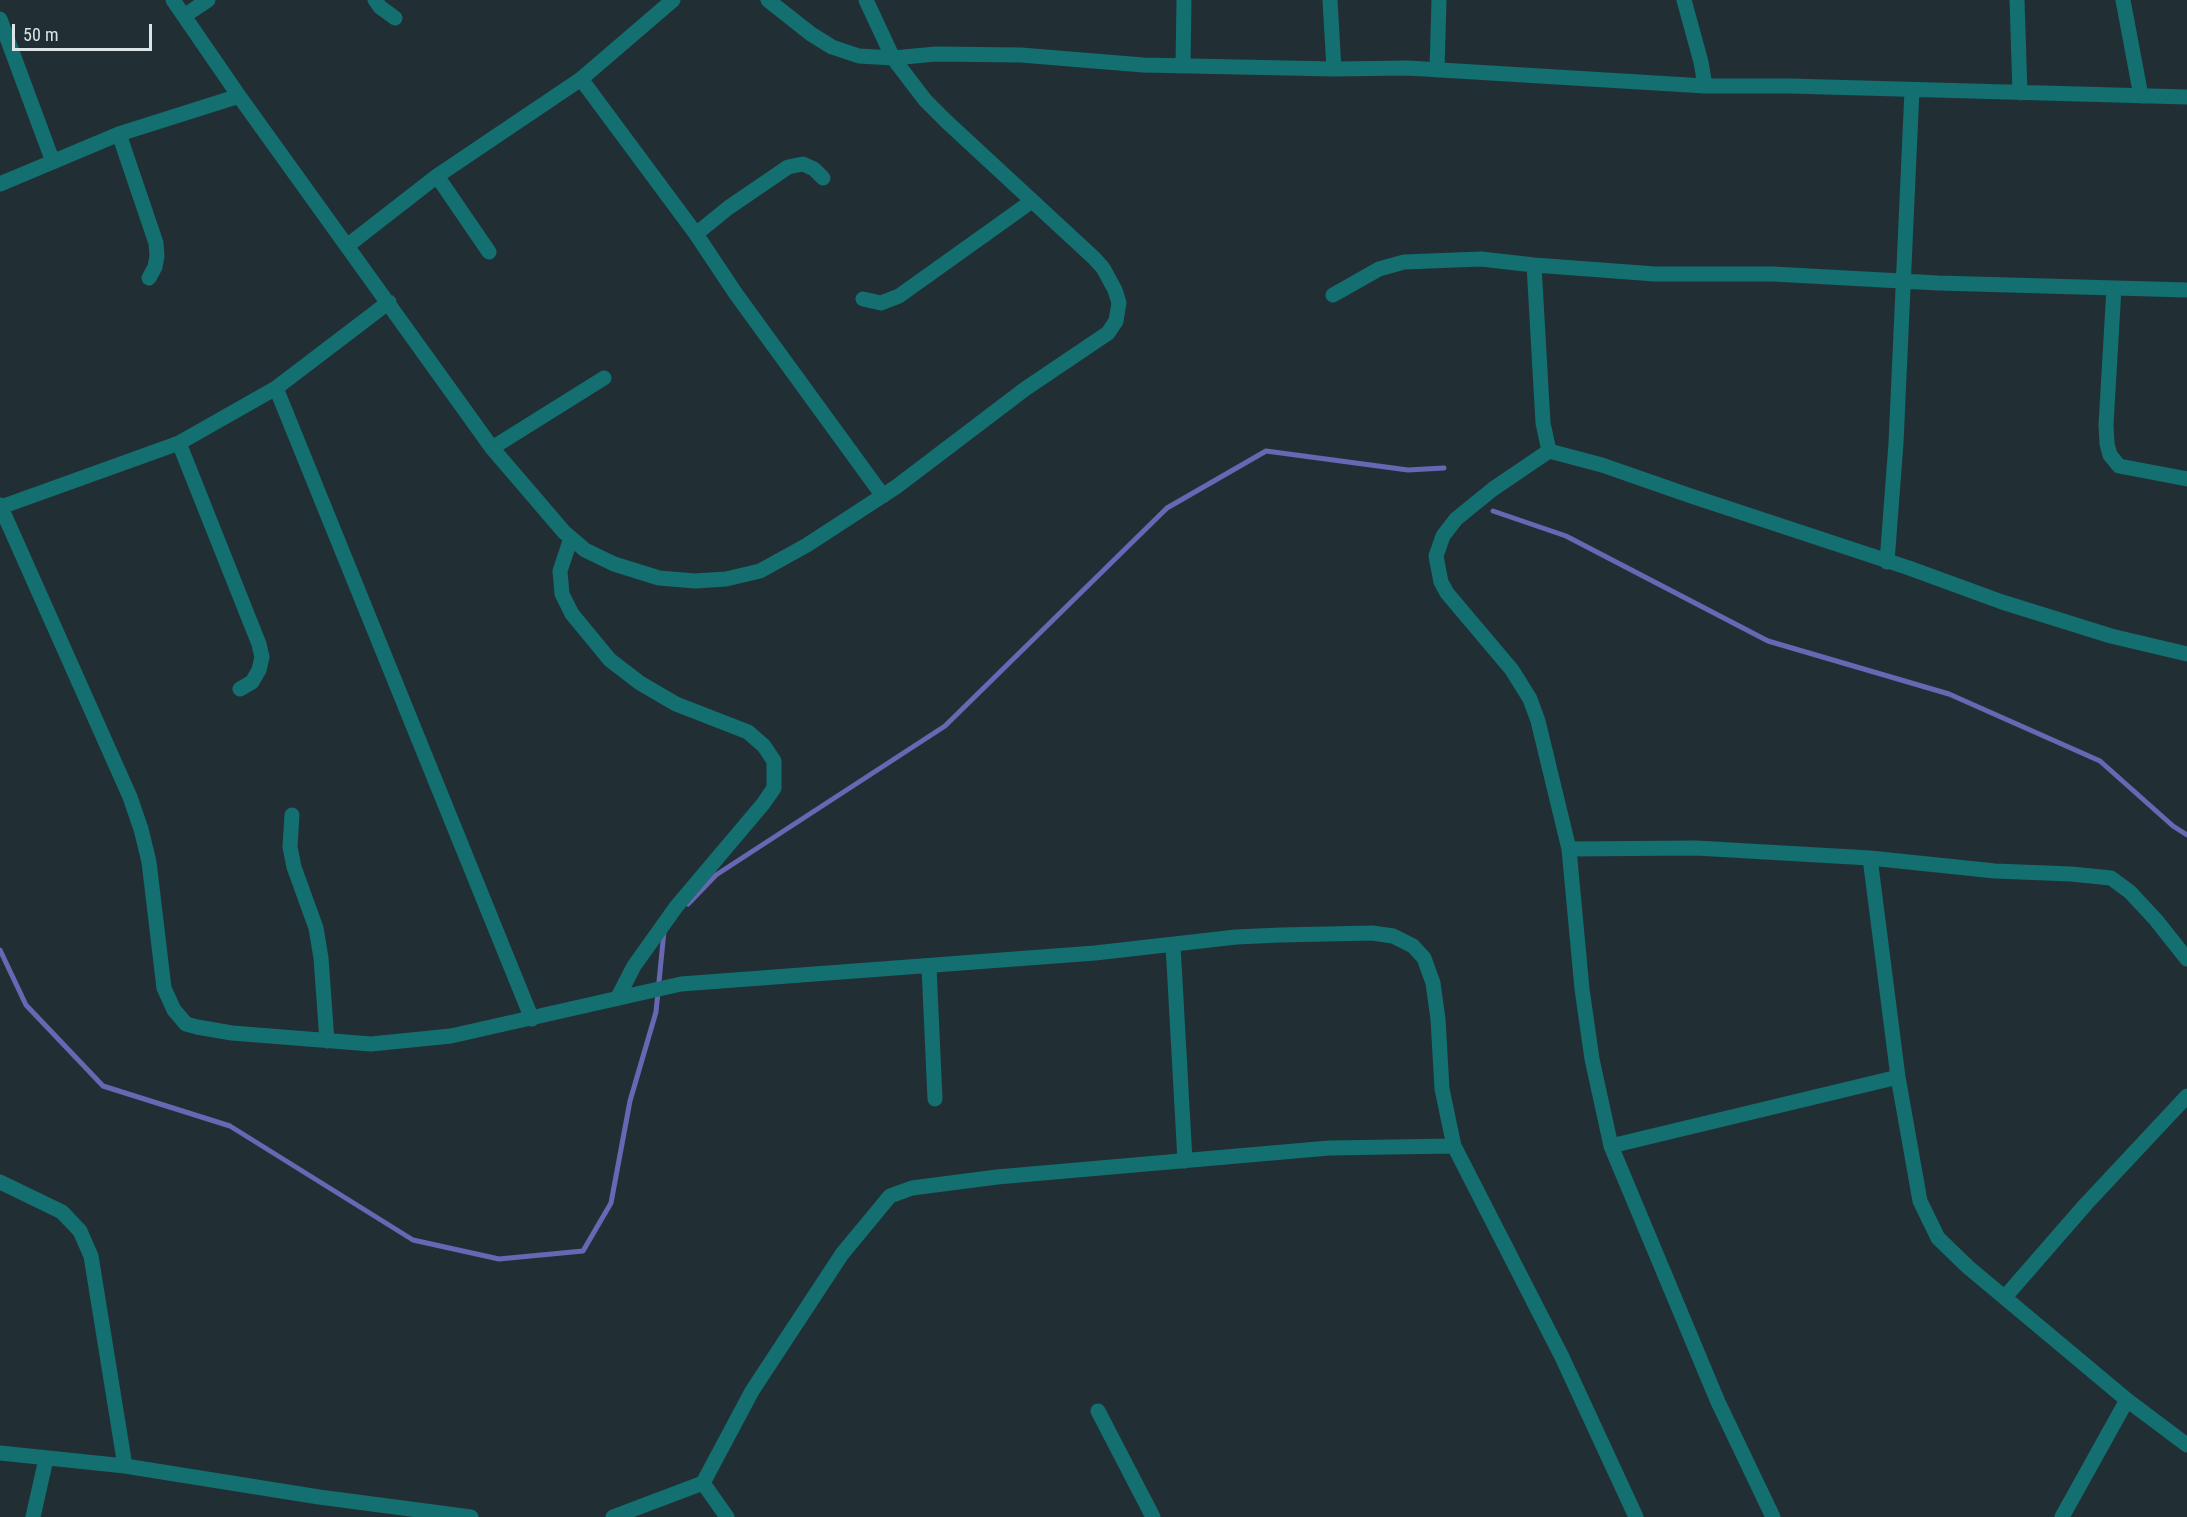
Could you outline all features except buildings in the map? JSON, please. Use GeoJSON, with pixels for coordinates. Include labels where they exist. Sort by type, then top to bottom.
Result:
{"type":"FeatureCollection","features":[{"type":"Feature","properties":{"kind":"street"},"geometry":{"type":"LineString","coordinates":[[173,0],[239,96],[492,448],[571,538],[585,550],[635,572],[659,578],[695,581],[726,579],[760,571],[778,562],[883,496],[1025,389],[1108,333],[1116,321],[1119,303],[1115,290],[1102,268],[1094,258],[939,115],[908,80],[893,58],[866,0]]}},
{"type":"Feature","properties":{"kind":"street"},"geometry":{"type":"LineString","coordinates":[[184,16],[207,0]]}},
{"type":"Feature","properties":{"kind":"street"},"geometry":{"type":"LineString","coordinates":[[375,0],[380,7],[395,18]]}},
{"type":"Feature","properties":{"kind":"street"},"geometry":{"type":"LineString","coordinates":[[347,246],[436,176],[581,79],[673,0]]}},
{"type":"Feature","properties":{"kind":"street"},"geometry":{"type":"LineString","coordinates":[[768,0],[811,34],[832,47],[859,56],[893,58],[936,54],[1021,55],[1183,66],[1437,70],[1706,86],[1791,86],[2187,97]]}},
{"type":"Feature","properties":{"kind":"street"},"geometry":{"type":"LineString","coordinates":[[1183,66],[1184,0]]}},
{"type":"Feature","properties":{"kind":"street"},"geometry":{"type":"LineString","coordinates":[[1330,0],[1334,69]]}},
{"type":"Feature","properties":{"kind":"street"},"geometry":{"type":"LineString","coordinates":[[1437,70],[1439,0]]}},
{"type":"Feature","properties":{"kind":"street"},"geometry":{"type":"LineString","coordinates":[[1684,0],[1706,86]]}},
{"type":"Feature","properties":{"kind":"street"},"geometry":{"type":"LineString","coordinates":[[2018,0],[2020,93]]}},
{"type":"Feature","properties":{"kind":"street"},"geometry":{"type":"LineString","coordinates":[[2123,0],[2141,96]]}},
{"type":"Feature","properties":{"kind":"street"},"geometry":{"type":"LineString","coordinates":[[0,19],[53,162]]}},
{"type":"Feature","properties":{"kind":"street"},"geometry":{"type":"LineString","coordinates":[[581,79],[696,234],[736,294],[883,496]]}},
{"type":"Feature","properties":{"kind":"street"},"geometry":{"type":"LineString","coordinates":[[1887,562],[1896,442],[1911,90]]}},
{"type":"Feature","properties":{"kind":"street"},"geometry":{"type":"LineString","coordinates":[[0,184],[119,134],[239,96]]}},
{"type":"Feature","properties":{"kind":"street"},"geometry":{"type":"LineString","coordinates":[[119,134],[156,243],[156,262],[149,278]]}},
{"type":"Feature","properties":{"kind":"street"},"geometry":{"type":"LineString","coordinates":[[696,234],[728,208],[788,167],[803,164],[814,169],[823,178]]}},
{"type":"Feature","properties":{"kind":"street"},"geometry":{"type":"LineString","coordinates":[[436,176],[489,252]]}},
{"type":"Feature","properties":{"kind":"street"},"geometry":{"type":"LineString","coordinates":[[863,299],[881,303],[899,296],[1032,201]]}},
{"type":"Feature","properties":{"kind":"street"},"geometry":{"type":"LineString","coordinates":[[1334,295],[1379,269],[1404,262],[1481,259],[1655,274],[1773,274],[1902,281],[2187,290]]}},
{"type":"Feature","properties":{"kind":"street"},"geometry":{"type":"LineString","coordinates":[[1534,265],[1543,423],[1549,451]]}},
{"type":"Feature","properties":{"kind":"street"},"geometry":{"type":"LineString","coordinates":[[2114,288],[2106,425],[2110,455],[2119,466],[2187,479]]}},
{"type":"Feature","properties":{"kind":"street"},"geometry":{"type":"LineString","coordinates":[[389,302],[276,388],[179,443],[0,506],[130,797],[141,829],[155,902],[164,988],[174,1010],[186,1024],[232,1034],[371,1044],[451,1036],[681,984],[1095,954],[1236,937],[1340,933],[1372,933],[1393,936],[1413,946],[1424,958],[1433,983],[1438,1019],[1442,1089],[1454,1146],[1563,1357],[1636,1517]]}},
{"type":"Feature","properties":{"kind":"street"},"geometry":{"type":"LineString","coordinates":[[492,448],[604,378]]}},
{"type":"Feature","properties":{"kind":"street"},"geometry":{"type":"LineString","coordinates":[[276,388],[532,1019]]}},
{"type":"Feature","properties":{"kind":"street"},"geometry":{"type":"LineString","coordinates":[[179,443],[260,644],[262,657],[260,670],[252,682],[240,689]]}},
{"type":"Feature","properties":{"kind":"street"},"geometry":{"type":"LineString","coordinates":[[1773,1517],[1718,1402],[1611,1146],[1592,1059],[1582,989],[1569,849],[1549,761],[1530,699],[1512,670],[1447,593],[1436,556],[1443,536],[1456,519],[1493,489],[1549,451],[1602,465],[2002,602],[2111,636],[2187,654]]}},
{"type":"Feature","properties":{"kind":"street"},"geometry":{"type":"LineString","coordinates":[[571,538],[560,571],[562,594],[572,614],[610,660],[640,683],[676,704],[748,732],[764,746],[774,761],[774,788],[676,907],[634,966],[618,997]]}},
{"type":"Feature","properties":{"kind":"street"},"geometry":{"type":"LineString","coordinates":[[292,815],[290,847],[294,867],[316,928],[321,958],[327,1041]]}},
{"type":"Feature","properties":{"kind":"street"},"geometry":{"type":"LineString","coordinates":[[1569,849],[1696,848],[1870,858],[1995,871],[2071,873],[2112,878],[2143,906],[2187,959]]}},
{"type":"Feature","properties":{"kind":"street"},"geometry":{"type":"LineString","coordinates":[[1870,858],[1898,1077],[1920,1201],[1938,1238],[2127,1400],[2187,1446]]}},
{"type":"Feature","properties":{"kind":"street"},"geometry":{"type":"LineString","coordinates":[[1173,945],[1185,1161]]}},
{"type":"Feature","properties":{"kind":"street"},"geometry":{"type":"LineString","coordinates":[[929,967],[935,1099]]}},
{"type":"Feature","properties":{"kind":"street"},"geometry":{"type":"LineString","coordinates":[[1611,1146],[1898,1077]]}},
{"type":"Feature","properties":{"kind":"street"},"geometry":{"type":"LineString","coordinates":[[2005,1297],[2086,1204],[2187,1096]]}},
{"type":"Feature","properties":{"kind":"street"},"geometry":{"type":"LineString","coordinates":[[613,1517],[703,1483],[759,1381],[842,1254],[890,1196],[912,1188],[946,1182],[1329,1148],[1454,1146]]}},
{"type":"Feature","properties":{"kind":"street"},"geometry":{"type":"LineString","coordinates":[[0,1182],[62,1212],[80,1231],[92,1265],[125,1466]]}},
{"type":"Feature","properties":{"kind":"street"},"geometry":{"type":"LineString","coordinates":[[2062,1517],[2127,1400]]}},
{"type":"Feature","properties":{"kind":"street"},"geometry":{"type":"LineString","coordinates":[[1098,1411],[1153,1517]]}},
{"type":"Feature","properties":{"kind":"street"},"geometry":{"type":"LineString","coordinates":[[0,1453],[125,1466],[319,1497],[471,1517]]}},
{"type":"Feature","properties":{"kind":"street"},"geometry":{"type":"LineString","coordinates":[[33,1517],[46,1459]]}},
{"type":"Feature","properties":{"kind":"street"},"geometry":{"type":"LineString","coordinates":[[703,1483],[727,1517]]}},
{"type":"Feature","properties":{"kind":"waterway"},"geometry":{"type":"LineString","coordinates":[[688,904],[716,875],[945,726],[1167,508],[1266,451],[1408,470],[1444,468]]}},
{"type":"Feature","properties":{"kind":"waterway"},"geometry":{"type":"LineString","coordinates":[[1493,511],[1566,536],[1768,641],[1949,694],[2100,761],[2173,826],[2187,835]]}},
{"type":"Feature","properties":{"kind":"waterway"},"geometry":{"type":"LineString","coordinates":[[0,950],[26,1005],[103,1086],[230,1126],[413,1240],[499,1259],[583,1251],[611,1203],[630,1101],[656,1012],[664,931]]}}]}
